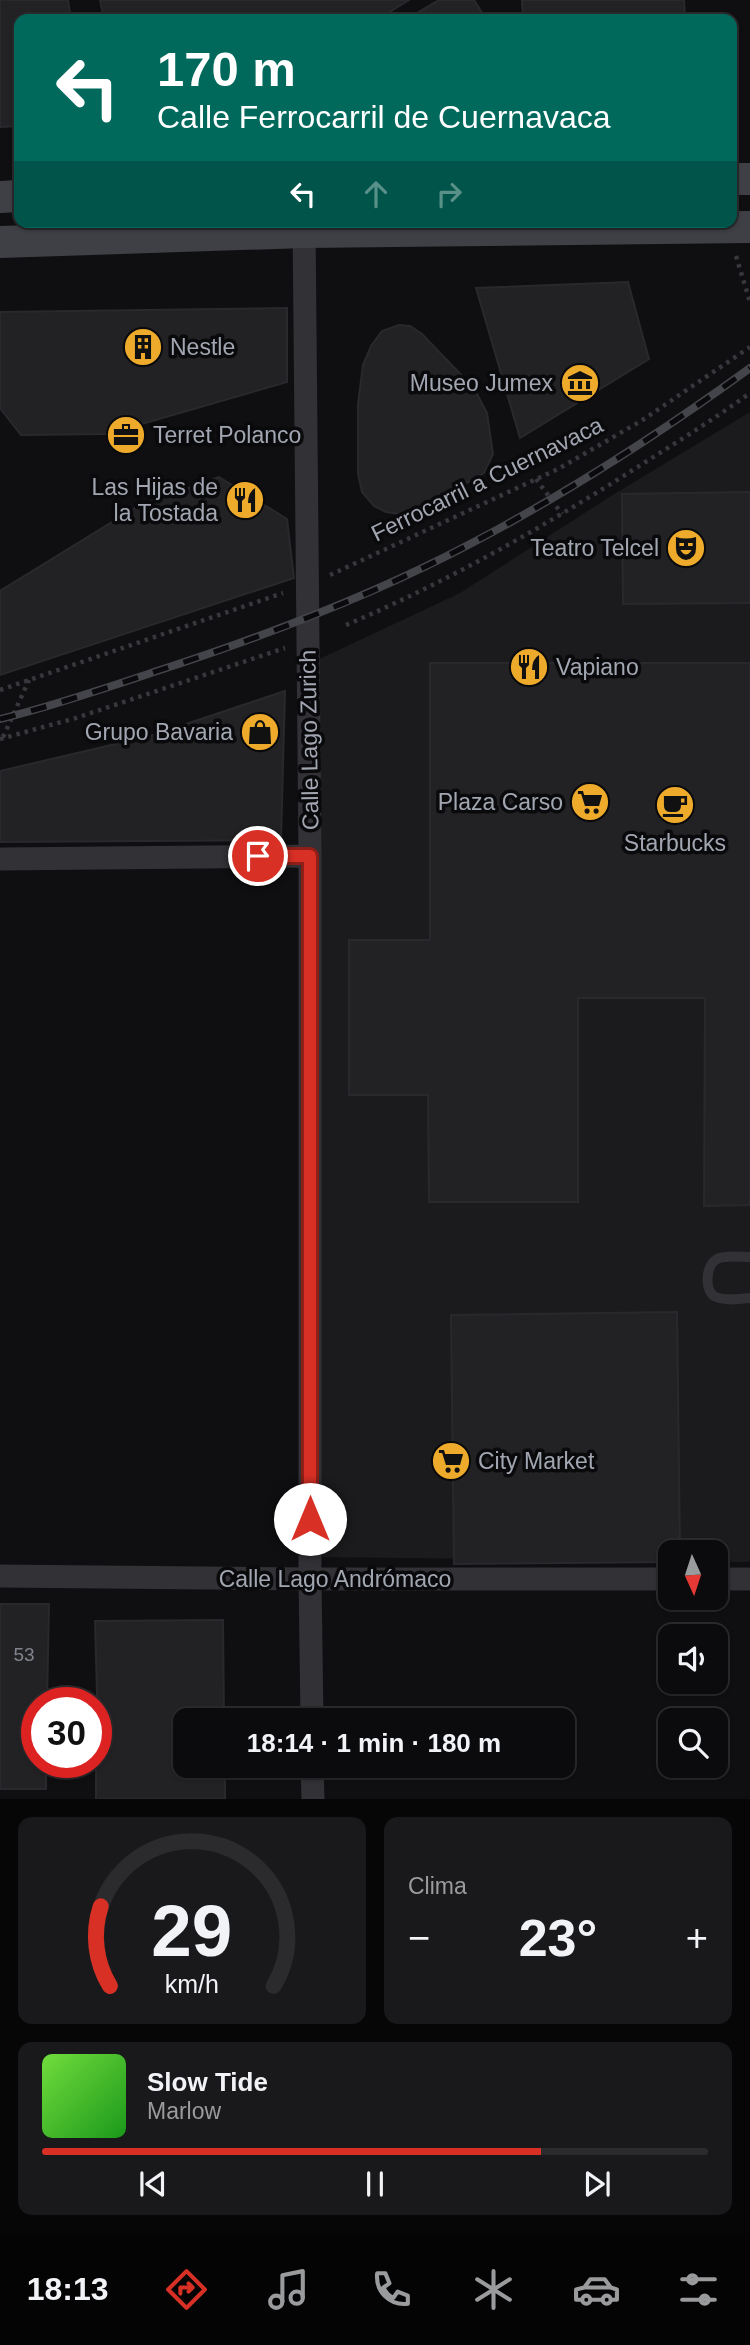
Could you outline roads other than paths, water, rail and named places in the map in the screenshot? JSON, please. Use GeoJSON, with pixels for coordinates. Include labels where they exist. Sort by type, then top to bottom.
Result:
{"type":"FeatureCollection","features":[{"type":"Feature","properties":{"kind":"main road"},"geometry":{"type":"LineString","coordinates":[[0,242],[284,228]]}},
{"type":"Feature","properties":{"kind":"street","name":"Calle Lago Zurich"},"geometry":{"type":"LineString","coordinates":[[304,228],[310,856],[312,1708]]}},
{"type":"Feature","properties":{"kind":"street"},"geometry":{"type":"LineString","coordinates":[[0,859],[310,856]]}},
{"type":"Feature","properties":{"kind":"street","name":"Calle Lago Andrómaco"},"geometry":{"type":"LineString","coordinates":[[0,1576],[310,1580],[658,1579]]}},
{"type":"Feature","properties":{"kind":"street"},"geometry":{"type":"LineString","coordinates":[[728,1579],[750,1579]]}},
{"type":"Feature","properties":{"kind":"street"},"geometry":{"type":"LineString","coordinates":[[312,1778],[313,1799]]}},
{"type":"Feature","properties":{"kind":"lane"},"geometry":{"type":"LineString","coordinates":[[750,1257],[720,1257],[713,1262],[709,1269],[708,1290],[713,1296],[722,1299],[750,1298]]}},
{"type":"Feature","properties":{"kind":"railway"},"geometry":{"type":"LineString","coordinates":[[0,719],[238,644],[318,614],[396,580],[472,543],[579,482],[649,438],[750,368]]}},
{"type":"Feature","properties":{"kind":"place","name":"Nestle"},"geometry":{"type":"Point","coordinates":[143,347]}},
{"type":"Feature","properties":{"kind":"place","name":"Museo Jumex"},"geometry":{"type":"Point","coordinates":[580,383]}},
{"type":"Feature","properties":{"kind":"place","name":"Terret Polanco"},"geometry":{"type":"Point","coordinates":[126,435]}},
{"type":"Feature","properties":{"kind":"place","name":"Las Hijas de la Tostada"},"geometry":{"type":"Point","coordinates":[245,500]}},
{"type":"Feature","properties":{"kind":"place","name":"Teatro Telcel"},"geometry":{"type":"Point","coordinates":[686,548]}},
{"type":"Feature","properties":{"kind":"place","name":"Vapiano"},"geometry":{"type":"Point","coordinates":[529,667]}},
{"type":"Feature","properties":{"kind":"place","name":"Grupo Bavaria"},"geometry":{"type":"Point","coordinates":[260,732]}},
{"type":"Feature","properties":{"kind":"place","name":"Plaza Carso"},"geometry":{"type":"Point","coordinates":[590,802]}},
{"type":"Feature","properties":{"kind":"place","name":"Starbucks"},"geometry":{"type":"Point","coordinates":[675,805]}},
{"type":"Feature","properties":{"kind":"place","name":"City Market"},"geometry":{"type":"Point","coordinates":[451,1461]}}]}
